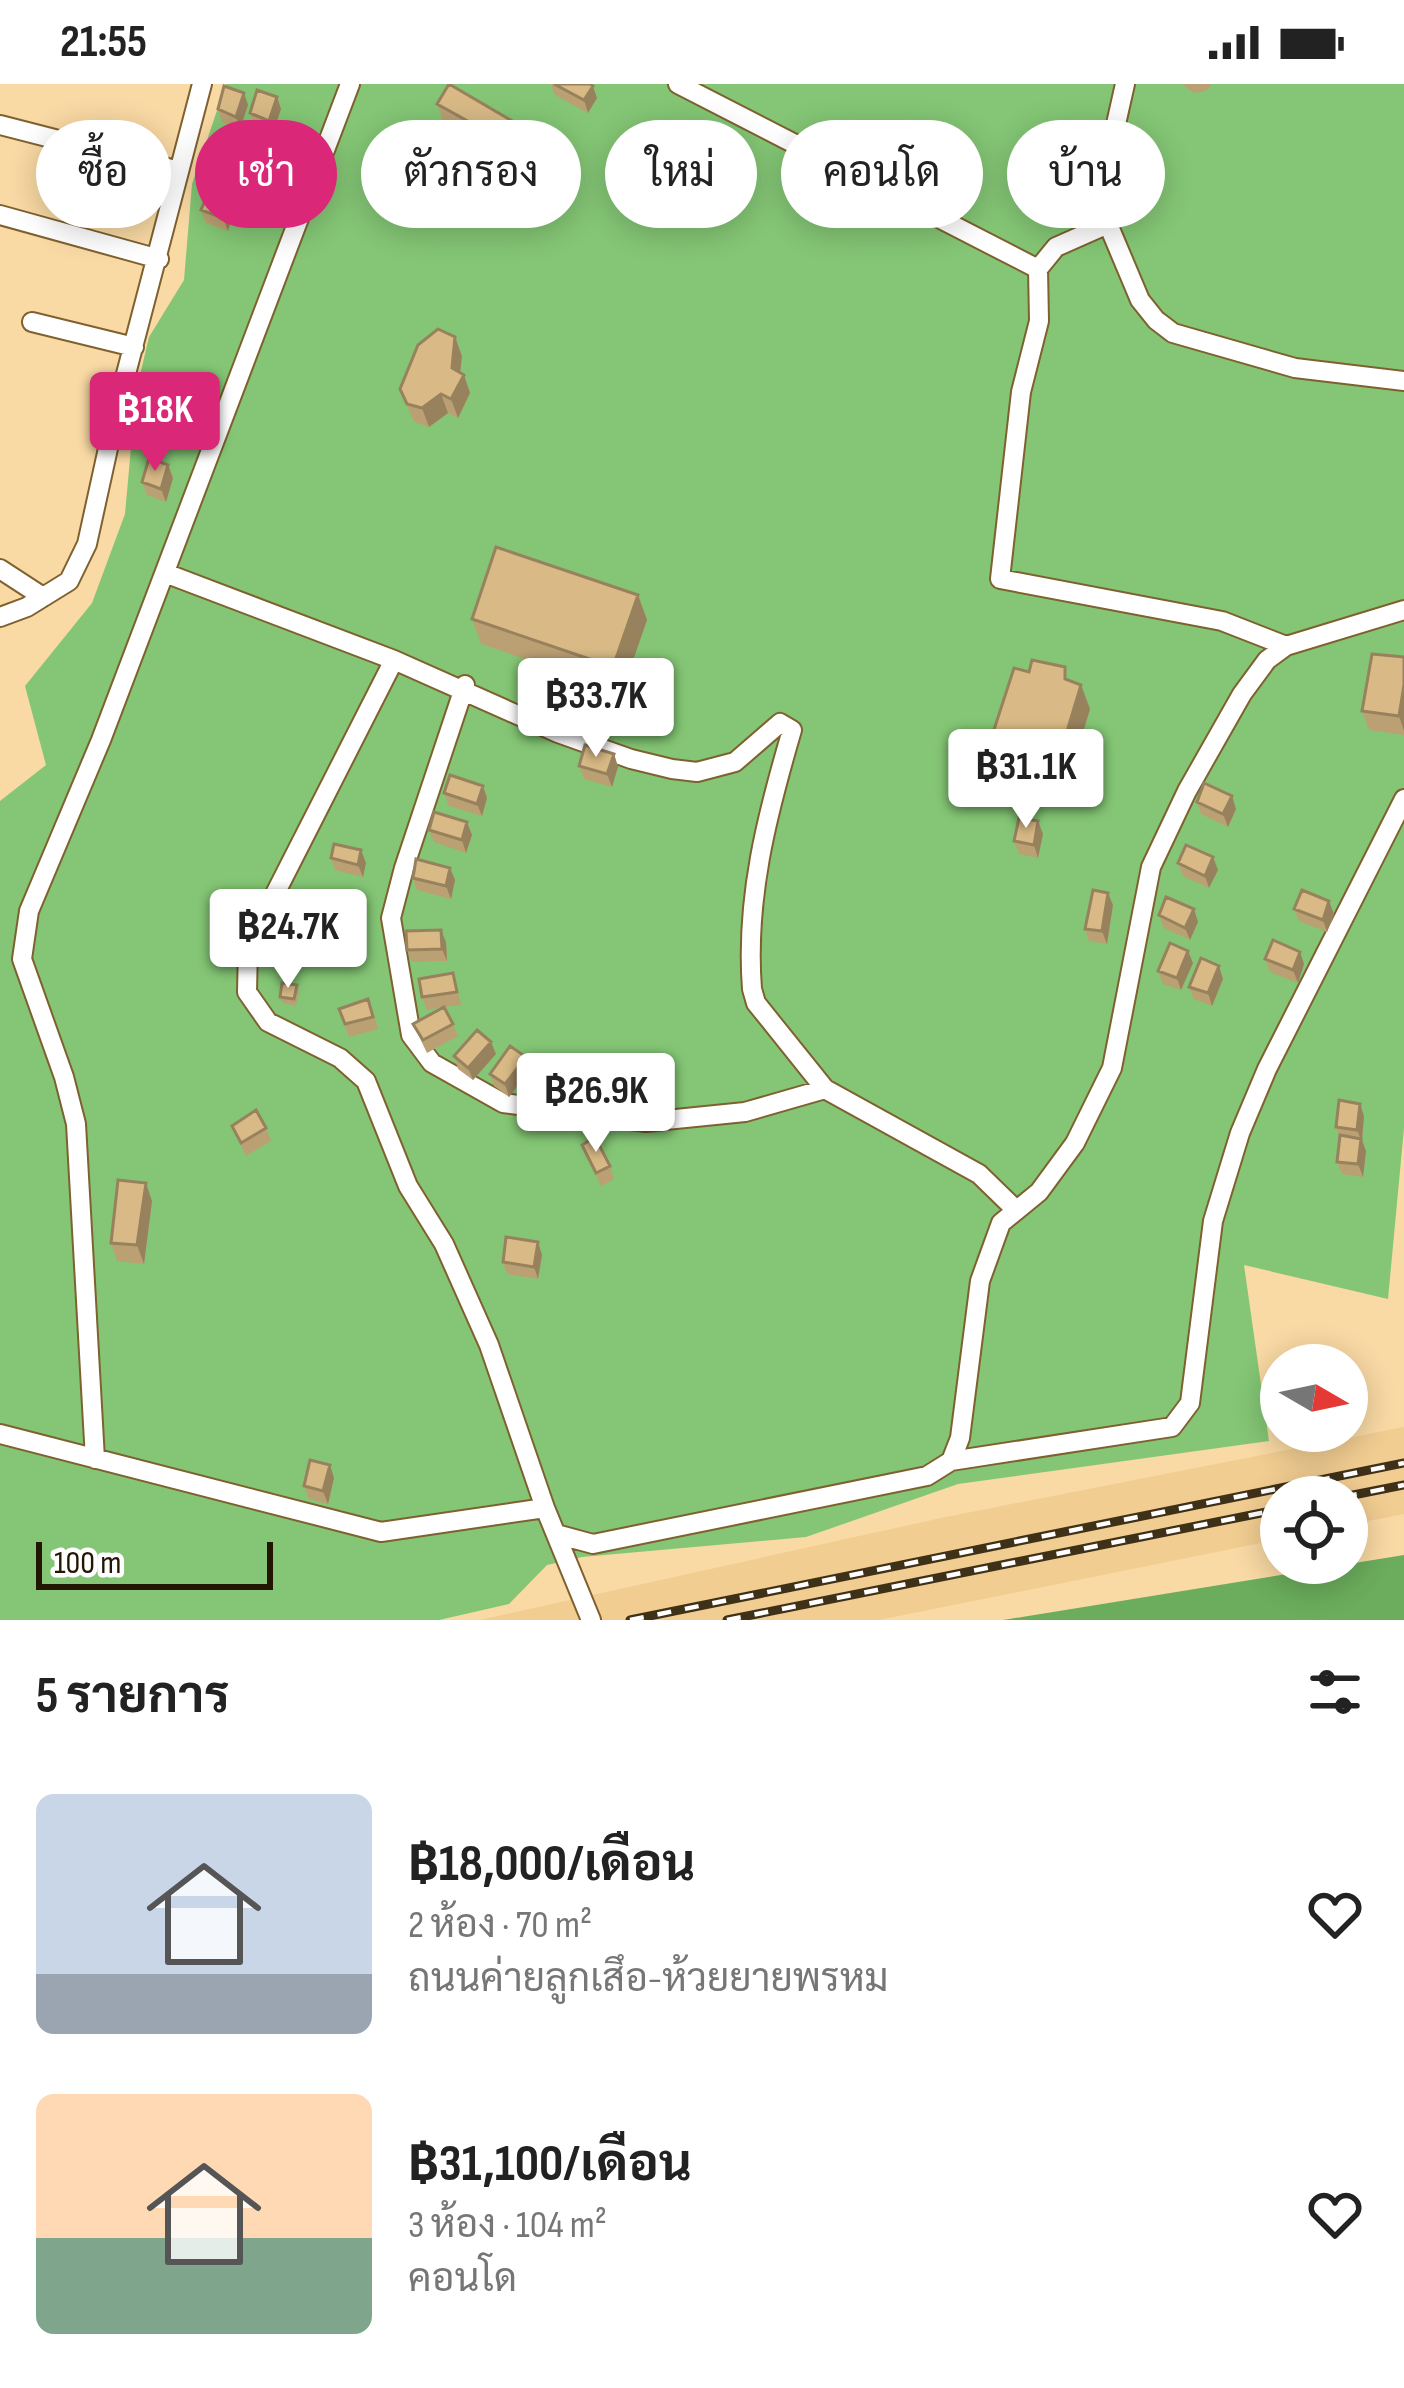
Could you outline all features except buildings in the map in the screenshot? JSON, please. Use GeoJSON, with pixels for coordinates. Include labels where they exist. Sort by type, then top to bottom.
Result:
{"type":"FeatureCollection","features":[{"type":"Feature","properties":{"kind":"street"},"geometry":{"type":"LineString","coordinates":[[0,617],[69,581],[87,544],[202,84]]}},
{"type":"Feature","properties":{"kind":"street"},"geometry":{"type":"LineString","coordinates":[[95,1459],[76,1124],[64,1077],[29,988],[22,937],[350,84]]}},
{"type":"Feature","properties":{"kind":"street"},"geometry":{"type":"LineString","coordinates":[[678,84],[1038,268]]}},
{"type":"Feature","properties":{"kind":"street"},"geometry":{"type":"LineString","coordinates":[[1117,120],[1125,84]]}},
{"type":"Feature","properties":{"kind":"street"},"geometry":{"type":"LineString","coordinates":[[0,125],[179,171]]}},
{"type":"Feature","properties":{"kind":"street"},"geometry":{"type":"LineString","coordinates":[[0,215],[158,259]]}},
{"type":"Feature","properties":{"kind":"street"},"geometry":{"type":"LineString","coordinates":[[1099,228],[1056,247],[1038,268],[1039,321],[1021,392],[1000,579],[1222,621],[1286,646]]}},
{"type":"Feature","properties":{"kind":"street"},"geometry":{"type":"LineString","coordinates":[[1110,228],[1140,300],[1174,332],[1295,368],[1404,381]]}},
{"type":"Feature","properties":{"kind":"street"},"geometry":{"type":"LineString","coordinates":[[32,322],[134,347]]}},
{"type":"Feature","properties":{"kind":"street"},"geometry":{"type":"LineString","coordinates":[[0,569],[44,597]]}},
{"type":"Feature","properties":{"kind":"street"},"geometry":{"type":"LineString","coordinates":[[165,573],[464,687],[558,733],[632,760],[697,772],[735,762],[780,723],[792,730],[764,823],[757,866],[752,989],[756,1003],[825,1089],[979,1174],[1015,1209]]}},
{"type":"Feature","properties":{"kind":"street"},"geometry":{"type":"LineString","coordinates":[[951,1461],[960,1438],[980,1281],[1001,1223],[1039,1192],[1075,1143],[1112,1068],[1151,867],[1186,791],[1267,660],[1286,646],[1404,610]]}},
{"type":"Feature","properties":{"kind":"street"},"geometry":{"type":"LineString","coordinates":[[394,660],[248,946],[247,992],[268,1022],[340,1058],[366,1081],[408,1186],[444,1244],[489,1345],[545,1508],[590,1620]]}},
{"type":"Feature","properties":{"kind":"street"},"geometry":{"type":"LineString","coordinates":[[464,687],[391,919],[410,1035],[433,1064],[503,1103],[646,1122],[745,1112],[825,1089]]}},
{"type":"Feature","properties":{"kind":"street"},"geometry":{"type":"LineString","coordinates":[[556,1534],[593,1544],[927,1476],[951,1461],[1172,1427],[1190,1403],[1213,1221],[1240,1133],[1404,799]]}},
{"type":"Feature","properties":{"kind":"street"},"geometry":{"type":"LineString","coordinates":[[0,1434],[382,1532],[545,1508]]}},
{"type":"Feature","properties":{"kind":"shaded area"},"geometry":{"type":"Polygon","coordinates":[[[1404,1427],[1404,1514],[1368,1521],[1368,1476],[1260,1476],[1260,1543],[879,1620],[480,1620],[941,1518],[1277,1452],[1368,1452],[1368,1434],[1404,1427]]]}},
{"type":"Feature","properties":{"kind":"green space"},"geometry":{"type":"Polygon","coordinates":[[[226,84],[1404,84],[1404,1128],[1388,1299],[1244,1265],[1260,1378],[1260,1442],[958,1484],[806,1537],[582,1557],[547,1565],[509,1604],[439,1620],[0,1620],[0,801],[46,765],[25,686],[92,603],[125,514],[136,392],[149,337],[184,280],[195,175],[195,228],[337,228],[337,120],[214,120],[226,84]]]}},
{"type":"Feature","properties":{"kind":"green space"},"geometry":{"type":"Polygon","coordinates":[[[1404,1555],[1404,1620],[1003,1620],[1260,1578],[1260,1584],[1368,1584],[1368,1561],[1404,1555]]]}},
{"type":"Feature","properties":{"kind":"railway"},"geometry":{"type":"LineString","coordinates":[[630,1620],[1404,1463]]}},
{"type":"Feature","properties":{"kind":"railway"},"geometry":{"type":"LineString","coordinates":[[1368,1492],[1404,1485]]}},
{"type":"Feature","properties":{"kind":"railway"},"geometry":{"type":"LineString","coordinates":[[727,1620],[1260,1513]]}}]}
